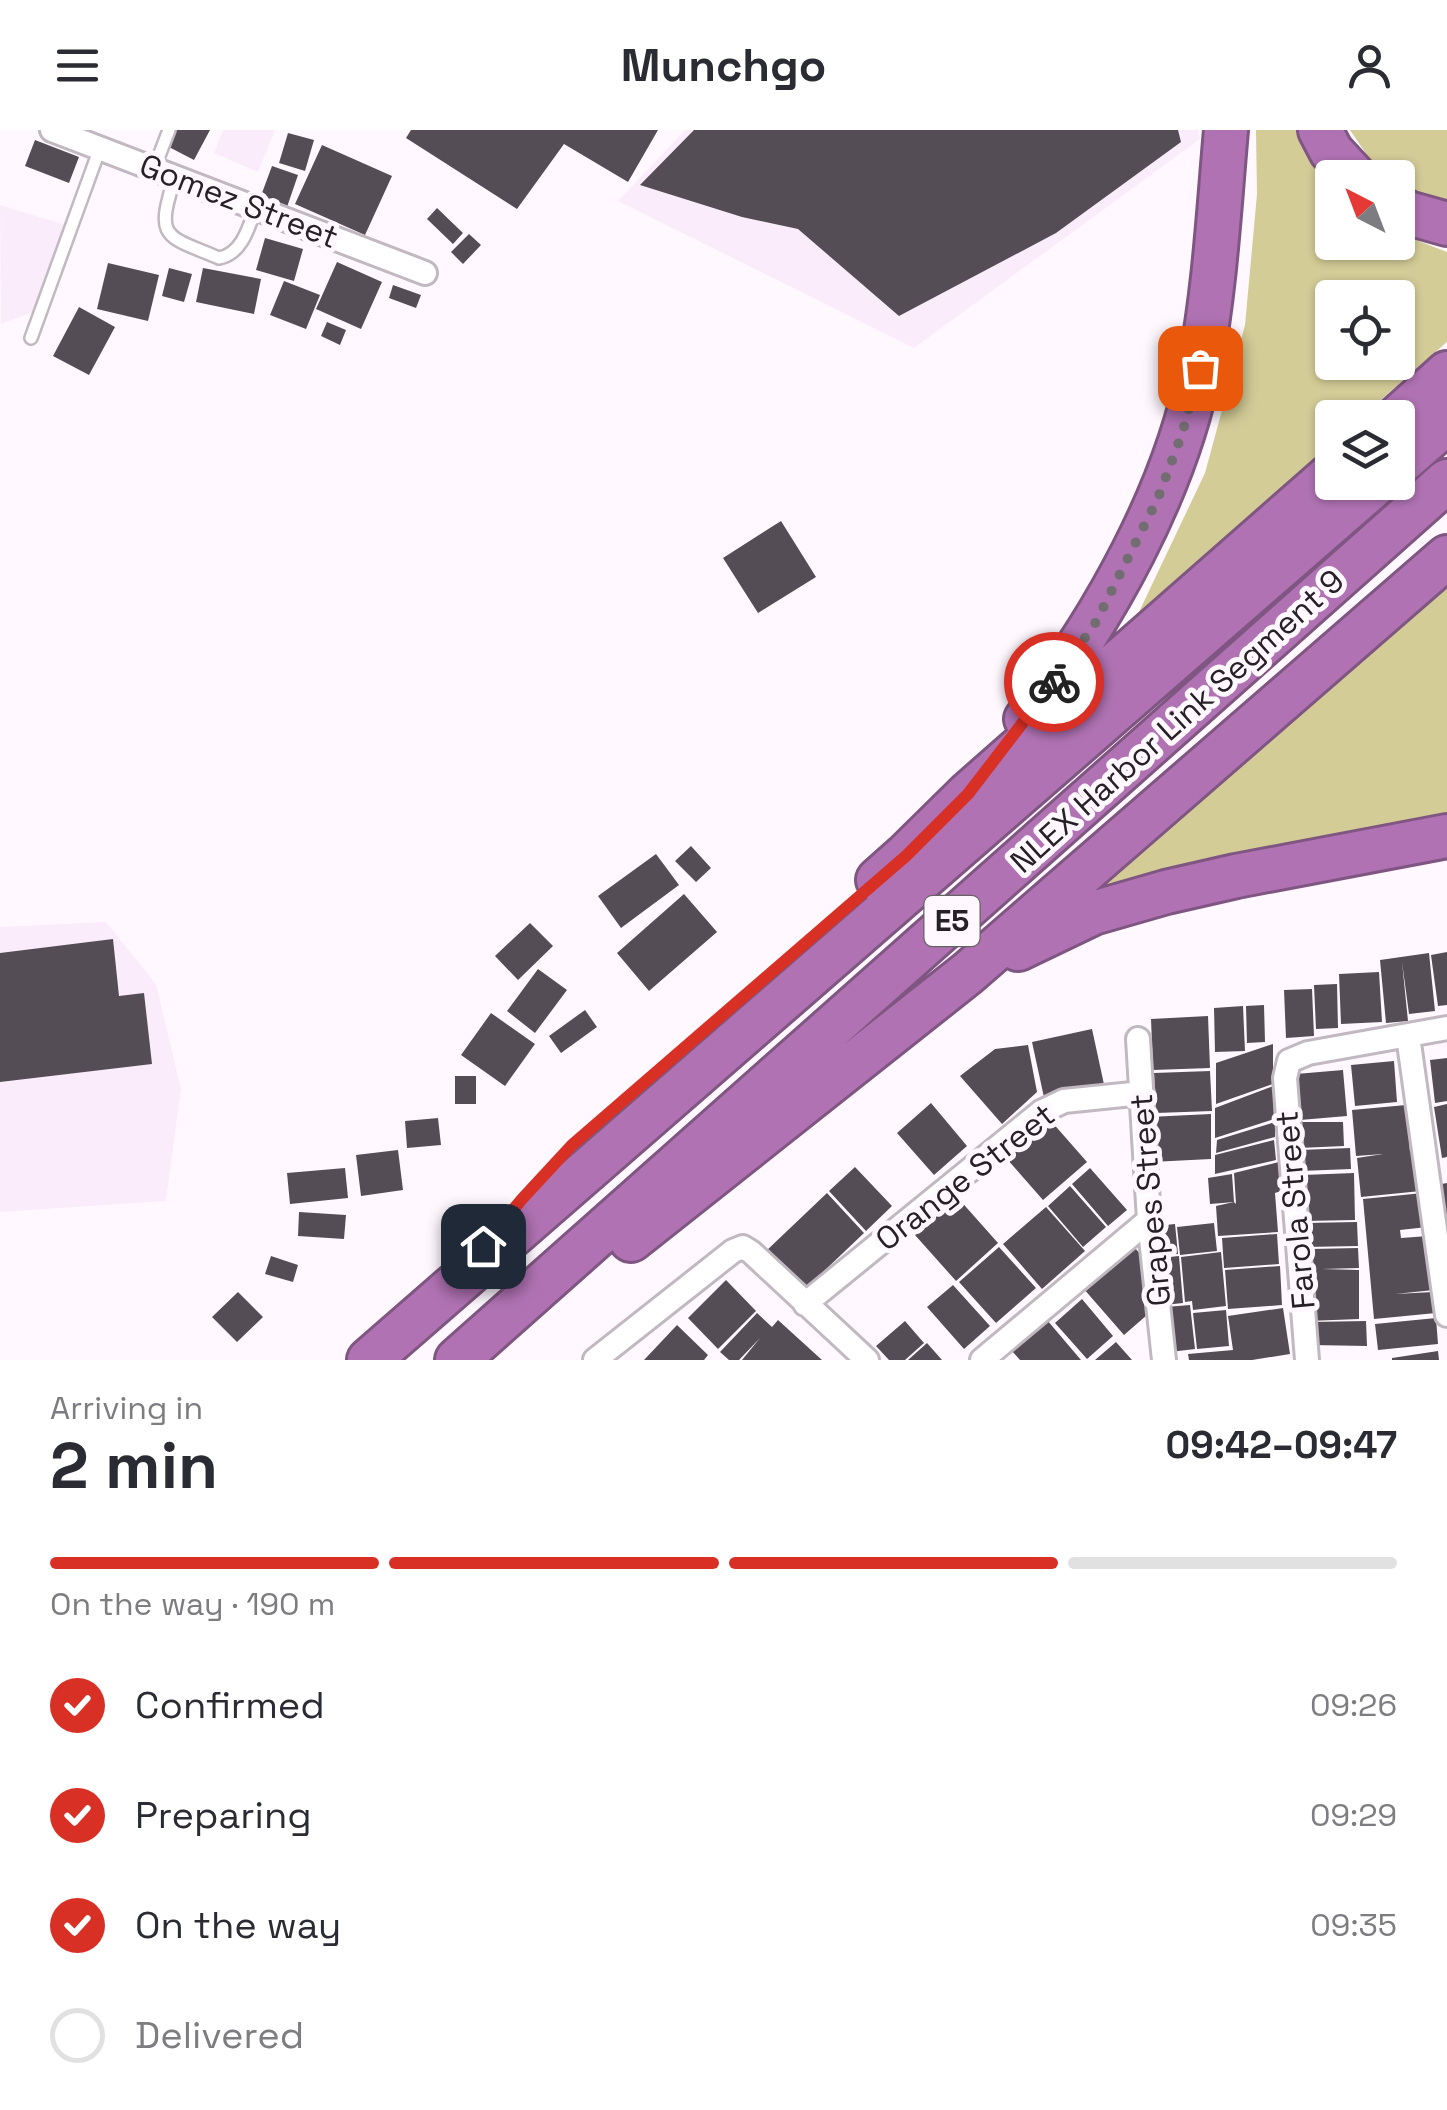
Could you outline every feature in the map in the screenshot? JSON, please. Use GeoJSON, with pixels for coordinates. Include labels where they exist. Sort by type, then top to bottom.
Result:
{"type":"FeatureCollection","features":[{"type":"Feature","properties":{"kind":"highway"},"geometry":{"type":"LineString","coordinates":[[968,794],[1096,622],[1158,498],[1182,434],[1200,368],[1226,130]]}},
{"type":"Feature","properties":{"kind":"highway"},"geometry":{"type":"LineString","coordinates":[[1320,130],[1340,160]]}},
{"type":"Feature","properties":{"kind":"highway"},"geometry":{"type":"LineString","coordinates":[[1415,216],[1447,224]]}},
{"type":"Feature","properties":{"kind":"highway"},"geometry":{"type":"LineString","coordinates":[[1415,402],[1447,373]]}},
{"type":"Feature","properties":{"kind":"highway"},"geometry":{"type":"LineString","coordinates":[[1415,450],[1447,422]]}},
{"type":"Feature","properties":{"kind":"highway","name":"NLEX Harbor Link Segment 9"},"geometry":{"type":"LineString","coordinates":[[458,1360],[1447,481]]}},
{"type":"Feature","properties":{"kind":"highway"},"geometry":{"type":"LineString","coordinates":[[444,1294],[572,1145],[906,856],[968,794],[1315,489]]}},
{"type":"Feature","properties":{"kind":"highway","name":"NLEX Harbor Link Segment 9"},"geometry":{"type":"LineString","coordinates":[[369,1360],[1357,500]]}},
{"type":"Feature","properties":{"kind":"highway"},"geometry":{"type":"LineString","coordinates":[[471,1360],[651,1225],[968,973],[1447,557]]}},
{"type":"Feature","properties":{"kind":"highway"},"geometry":{"type":"LineString","coordinates":[[968,973],[1093,914],[1166,892],[1447,836]]}},
{"type":"Feature","properties":{"kind":"street","name":"Gomez Street"},"geometry":{"type":"LineString","coordinates":[[52,130],[424,273]]}},
{"type":"Feature","properties":{"kind":"street"},"geometry":{"type":"LineString","coordinates":[[1447,1028],[1408,1036],[1447,1314]]}},
{"type":"Feature","properties":{"kind":"street","name":"Farola Street"},"geometry":{"type":"LineString","coordinates":[[1308,1360],[1285,1078],[1289,1061],[1308,1053],[1408,1036]]}},
{"type":"Feature","properties":{"kind":"street","name":"Grapes Street"},"geometry":{"type":"LineString","coordinates":[[1138,1039],[1148,1220],[1164,1360]]}},
{"type":"Feature","properties":{"kind":"street","name":"Orange Street"},"geometry":{"type":"LineString","coordinates":[[805,1304],[1041,1112],[1064,1101],[1142,1093]]}},
{"type":"Feature","properties":{"kind":"street"},"geometry":{"type":"LineString","coordinates":[[982,1360],[1148,1220]]}},
{"type":"Feature","properties":{"kind":"street"},"geometry":{"type":"LineString","coordinates":[[601,1358],[742,1247],[866,1360]]}},
{"type":"Feature","properties":{"kind":"lane"},"geometry":{"type":"LineString","coordinates":[[169,130],[164,173],[165,226],[176,239],[227,258],[238,247],[256,207]]}},
{"type":"Feature","properties":{"kind":"lane"},"geometry":{"type":"LineString","coordinates":[[31,338],[100,148]]}},
{"type":"Feature","properties":{"kind":"shaded area"},"geometry":{"type":"Polygon","coordinates":[[[223,130],[275,130],[258,172],[214,153],[223,130]]]}},
{"type":"Feature","properties":{"kind":"shaded area"},"geometry":{"type":"Polygon","coordinates":[[[685,130],[1198,130],[1200,139],[914,348],[618,201],[685,130]]]}},
{"type":"Feature","properties":{"kind":"shaded area"},"geometry":{"type":"Polygon","coordinates":[[[1256,130],[1301,130],[1320,160],[1315,160],[1315,260],[1415,260],[1415,240],[1447,252],[1447,342],[1415,370],[1415,280],[1315,280],[1315,380],[1403,380],[1380,400],[1315,400],[1315,458],[1138,614],[1205,473],[1245,325],[1257,194],[1256,130]]]}},
{"type":"Feature","properties":{"kind":"shaded area"},"geometry":{"type":"Polygon","coordinates":[[[1350,130],[1447,130],[1447,212],[1415,195],[1415,160],[1370,160],[1350,130]]]}},
{"type":"Feature","properties":{"kind":"shaded area"},"geometry":{"type":"Polygon","coordinates":[[[0,205],[66,225],[36,311],[1,324],[0,205]]]}},
{"type":"Feature","properties":{"kind":"shaded area"},"geometry":{"type":"Polygon","coordinates":[[[1447,585],[1447,824],[1070,910],[1447,585]]]}},
{"type":"Feature","properties":{"kind":"shaded area"},"geometry":{"type":"Polygon","coordinates":[[[106,922],[156,984],[181,1089],[166,1201],[0,1212],[0,927],[106,922]]]}},
{"type":"Feature","properties":{"kind":"building"},"geometry":{"type":"Polygon","coordinates":[[[176,130],[210,130],[194,160],[167,146],[176,130]]]}},
{"type":"Feature","properties":{"kind":"building"},"geometry":{"type":"Polygon","coordinates":[[[411,130],[658,130],[628,182],[564,144],[517,209],[406,138],[411,130]]]}},
{"type":"Feature","properties":{"kind":"building"},"geometry":{"type":"Polygon","coordinates":[[[694,130],[1178,130],[1181,142],[1056,233],[899,316],[798,229],[742,217],[640,185],[694,130]]]}},
{"type":"Feature","properties":{"kind":"building"},"geometry":{"type":"Polygon","coordinates":[[[288,133],[314,140],[305,171],[279,163],[288,133]]]}},
{"type":"Feature","properties":{"kind":"building"},"geometry":{"type":"Polygon","coordinates":[[[35,140],[79,157],[69,183],[25,166],[35,140]]]}},
{"type":"Feature","properties":{"kind":"building"},"geometry":{"type":"Polygon","coordinates":[[[322,145],[392,176],[365,235],[295,204],[322,145]]]}},
{"type":"Feature","properties":{"kind":"building"},"geometry":{"type":"Polygon","coordinates":[[[272,166],[298,175],[286,210],[259,201],[272,166]]]}},
{"type":"Feature","properties":{"kind":"building"},"geometry":{"type":"Polygon","coordinates":[[[437,208],[463,233],[453,244],[427,219],[437,208]]]}},
{"type":"Feature","properties":{"kind":"building"},"geometry":{"type":"Polygon","coordinates":[[[469,234],[481,245],[463,264],[451,252],[469,234]]]}},
{"type":"Feature","properties":{"kind":"building"},"geometry":{"type":"Polygon","coordinates":[[[265,238],[303,249],[294,281],[256,270],[265,238]]]}},
{"type":"Feature","properties":{"kind":"building"},"geometry":{"type":"Polygon","coordinates":[[[337,262],[382,282],[361,329],[316,309],[337,262]]]}},
{"type":"Feature","properties":{"kind":"building"},"geometry":{"type":"Polygon","coordinates":[[[108,263],[159,275],[148,321],[97,309],[108,263]]]}},
{"type":"Feature","properties":{"kind":"building"},"geometry":{"type":"Polygon","coordinates":[[[169,268],[192,274],[184,302],[162,296],[169,268]]]}},
{"type":"Feature","properties":{"kind":"building"},"geometry":{"type":"Polygon","coordinates":[[[203,268],[261,279],[254,314],[196,302],[203,268]]]}},
{"type":"Feature","properties":{"kind":"building"},"geometry":{"type":"Polygon","coordinates":[[[284,281],[320,295],[306,329],[270,315],[284,281]]]}},
{"type":"Feature","properties":{"kind":"building"},"geometry":{"type":"Polygon","coordinates":[[[393,285],[421,295],[416,308],[389,298],[393,285]]]}},
{"type":"Feature","properties":{"kind":"building"},"geometry":{"type":"Polygon","coordinates":[[[79,307],[115,327],[89,375],[53,356],[79,307]]]}},
{"type":"Feature","properties":{"kind":"building"},"geometry":{"type":"Polygon","coordinates":[[[327,322],[346,330],[340,345],[321,336],[327,322]]]}},
{"type":"Feature","properties":{"kind":"building"},"geometry":{"type":"Polygon","coordinates":[[[781,521],[816,577],[758,613],[723,558],[781,521]]]}},
{"type":"Feature","properties":{"kind":"building"},"geometry":{"type":"Polygon","coordinates":[[[691,846],[711,868],[696,882],[675,861],[691,846]]]}},
{"type":"Feature","properties":{"kind":"building"},"geometry":{"type":"Polygon","coordinates":[[[656,854],[679,885],[621,928],[598,896],[656,854]]]}},
{"type":"Feature","properties":{"kind":"building"},"geometry":{"type":"Polygon","coordinates":[[[684,894],[717,932],[649,991],[617,953],[684,894]]]}},
{"type":"Feature","properties":{"kind":"building"},"geometry":{"type":"Polygon","coordinates":[[[530,923],[553,946],[518,980],[495,956],[530,923]]]}},
{"type":"Feature","properties":{"kind":"building"},"geometry":{"type":"Polygon","coordinates":[[[113,939],[119,996],[144,993],[152,1064],[0,1082],[0,953],[113,939]]]}},
{"type":"Feature","properties":{"kind":"building"},"geometry":{"type":"Polygon","coordinates":[[[1447,952],[1447,1005],[1438,1006],[1431,955],[1447,952]]]}},
{"type":"Feature","properties":{"kind":"building"},"geometry":{"type":"Polygon","coordinates":[[[1429,953],[1435,1011],[1409,1014],[1402,962],[1408,1021],[1386,1023],[1380,960],[1429,953]]]}},
{"type":"Feature","properties":{"kind":"building"},"geometry":{"type":"Polygon","coordinates":[[[538,969],[567,990],[535,1033],[507,1011],[538,969]]]}},
{"type":"Feature","properties":{"kind":"building"},"geometry":{"type":"Polygon","coordinates":[[[1379,972],[1382,1022],[1341,1024],[1339,974],[1379,972]]]}},
{"type":"Feature","properties":{"kind":"building"},"geometry":{"type":"Polygon","coordinates":[[[1337,984],[1338,1028],[1316,1029],[1314,985],[1337,984]]]}},
{"type":"Feature","properties":{"kind":"building"},"geometry":{"type":"Polygon","coordinates":[[[1312,989],[1314,1036],[1286,1038],[1284,990],[1312,989]]]}},
{"type":"Feature","properties":{"kind":"building"},"geometry":{"type":"Polygon","coordinates":[[[1264,1005],[1265,1042],[1247,1043],[1246,1006],[1264,1005]]]}},
{"type":"Feature","properties":{"kind":"building"},"geometry":{"type":"Polygon","coordinates":[[[1243,1006],[1245,1051],[1215,1052],[1214,1008],[1243,1006]]]}},
{"type":"Feature","properties":{"kind":"building"},"geometry":{"type":"Polygon","coordinates":[[[585,1010],[597,1027],[561,1053],[549,1036],[585,1010]]]}},
{"type":"Feature","properties":{"kind":"building"},"geometry":{"type":"Polygon","coordinates":[[[491,1013],[535,1044],[505,1086],[461,1055],[491,1013]]]}},
{"type":"Feature","properties":{"kind":"building"},"geometry":{"type":"Polygon","coordinates":[[[1208,1016],[1210,1068],[1153,1070],[1151,1019],[1208,1016]]]}},
{"type":"Feature","properties":{"kind":"building"},"geometry":{"type":"Polygon","coordinates":[[[1092,1029],[1105,1089],[1045,1102],[1032,1042],[1092,1029]]]}},
{"type":"Feature","properties":{"kind":"building"},"geometry":{"type":"Polygon","coordinates":[[[1273,1044],[1273,1084],[1216,1104],[1216,1063],[1273,1044]]]}},
{"type":"Feature","properties":{"kind":"building"},"geometry":{"type":"Polygon","coordinates":[[[1028,1045],[1037,1092],[1002,1124],[960,1076],[995,1049],[1028,1045]]]}},
{"type":"Feature","properties":{"kind":"building"},"geometry":{"type":"Polygon","coordinates":[[[1447,1058],[1447,1101],[1435,1103],[1430,1060],[1447,1058]]]}},
{"type":"Feature","properties":{"kind":"building"},"geometry":{"type":"Polygon","coordinates":[[[1394,1061],[1397,1102],[1355,1106],[1351,1065],[1394,1061]]]}},
{"type":"Feature","properties":{"kind":"building"},"geometry":{"type":"Polygon","coordinates":[[[1343,1070],[1347,1116],[1300,1120],[1296,1074],[1343,1070]]]}},
{"type":"Feature","properties":{"kind":"building"},"geometry":{"type":"Polygon","coordinates":[[[1210,1071],[1212,1111],[1156,1113],[1154,1073],[1210,1071]]]}},
{"type":"Feature","properties":{"kind":"building"},"geometry":{"type":"Polygon","coordinates":[[[455,1076],[476,1076],[476,1104],[455,1104],[455,1076]]]}},
{"type":"Feature","properties":{"kind":"building"},"geometry":{"type":"Polygon","coordinates":[[[1273,1086],[1274,1119],[1215,1138],[1215,1108],[1273,1086]]]}},
{"type":"Feature","properties":{"kind":"building"},"geometry":{"type":"Polygon","coordinates":[[[931,1103],[967,1146],[934,1175],[897,1133],[931,1103]]]}},
{"type":"Feature","properties":{"kind":"building"},"geometry":{"type":"Polygon","coordinates":[[[1447,1104],[1447,1157],[1442,1158],[1434,1107],[1447,1104]]]}},
{"type":"Feature","properties":{"kind":"building"},"geometry":{"type":"Polygon","coordinates":[[[1406,1105],[1410,1152],[1417,1152],[1421,1191],[1361,1197],[1357,1158],[1383,1154],[1356,1156],[1352,1110],[1406,1105]]]}},
{"type":"Feature","properties":{"kind":"building"},"geometry":{"type":"Polygon","coordinates":[[[1211,1114],[1211,1159],[1151,1162],[1149,1117],[1211,1114]]]}},
{"type":"Feature","properties":{"kind":"building"},"geometry":{"type":"Polygon","coordinates":[[[438,1118],[441,1145],[407,1148],[405,1121],[438,1118]]]}},
{"type":"Feature","properties":{"kind":"building"},"geometry":{"type":"Polygon","coordinates":[[[1051,1121],[1087,1162],[1043,1200],[1007,1159],[1051,1121]]]}},
{"type":"Feature","properties":{"kind":"building"},"geometry":{"type":"Polygon","coordinates":[[[1275,1122],[1275,1137],[1216,1153],[1217,1140],[1275,1122]]]}},
{"type":"Feature","properties":{"kind":"building"},"geometry":{"type":"Polygon","coordinates":[[[1298,1122],[1343,1122],[1344,1146],[1299,1148],[1298,1122]]]}},
{"type":"Feature","properties":{"kind":"building"},"geometry":{"type":"Polygon","coordinates":[[[1274,1140],[1276,1160],[1215,1174],[1215,1155],[1274,1140]]]}},
{"type":"Feature","properties":{"kind":"building"},"geometry":{"type":"Polygon","coordinates":[[[1350,1148],[1351,1169],[1300,1171],[1300,1150],[1350,1148]]]}},
{"type":"Feature","properties":{"kind":"building"},"geometry":{"type":"Polygon","coordinates":[[[398,1150],[403,1190],[361,1196],[356,1155],[398,1150]]]}},
{"type":"Feature","properties":{"kind":"building"},"geometry":{"type":"Polygon","coordinates":[[[1279,1162],[1281,1191],[1275,1193],[1278,1232],[1218,1236],[1216,1206],[1236,1204],[1234,1173],[1279,1162]]]}},
{"type":"Feature","properties":{"kind":"building"},"geometry":{"type":"Polygon","coordinates":[[[855,1167],[892,1206],[866,1231],[829,1191],[855,1167]]]}},
{"type":"Feature","properties":{"kind":"building"},"geometry":{"type":"Polygon","coordinates":[[[345,1168],[348,1198],[290,1204],[287,1173],[345,1168]]]}},
{"type":"Feature","properties":{"kind":"building"},"geometry":{"type":"Polygon","coordinates":[[[1090,1168],[1127,1210],[1108,1226],[1072,1184],[1090,1168]]]}},
{"type":"Feature","properties":{"kind":"building"},"geometry":{"type":"Polygon","coordinates":[[[1354,1173],[1355,1220],[1304,1221],[1303,1175],[1354,1173]]]}},
{"type":"Feature","properties":{"kind":"building"},"geometry":{"type":"Polygon","coordinates":[[[1232,1174],[1234,1202],[1210,1204],[1208,1178],[1232,1174]]]}},
{"type":"Feature","properties":{"kind":"building"},"geometry":{"type":"Polygon","coordinates":[[[1447,1183],[1447,1222],[1445,1222],[1436,1185],[1447,1183]]]}},
{"type":"Feature","properties":{"kind":"building"},"geometry":{"type":"Polygon","coordinates":[[[1070,1186],[1106,1227],[1083,1247],[1048,1206],[1070,1186]]]}},
{"type":"Feature","properties":{"kind":"building"},"geometry":{"type":"Polygon","coordinates":[[[827,1193],[864,1233],[802,1292],[765,1252],[827,1193]]]}},
{"type":"Feature","properties":{"kind":"building"},"geometry":{"type":"Polygon","coordinates":[[[1423,1193],[1427,1227],[1400,1230],[1401,1238],[1428,1236],[1434,1290],[1395,1294],[1433,1292],[1436,1313],[1374,1319],[1363,1199],[1423,1193]]]}},
{"type":"Feature","properties":{"kind":"building"},"geometry":{"type":"Polygon","coordinates":[[[958,1198],[998,1243],[956,1281],[915,1235],[958,1198]]]}},
{"type":"Feature","properties":{"kind":"building"},"geometry":{"type":"Polygon","coordinates":[[[1046,1207],[1085,1251],[1042,1289],[1003,1244],[1046,1207]]]}},
{"type":"Feature","properties":{"kind":"building"},"geometry":{"type":"Polygon","coordinates":[[[299,1212],[346,1215],[344,1239],[298,1236],[299,1212]]]}},
{"type":"Feature","properties":{"kind":"building"},"geometry":{"type":"Polygon","coordinates":[[[1357,1222],[1358,1246],[1305,1247],[1305,1223],[1357,1222]]]}},
{"type":"Feature","properties":{"kind":"building"},"geometry":{"type":"Polygon","coordinates":[[[1214,1223],[1217,1251],[1180,1255],[1177,1227],[1214,1223]]]}},
{"type":"Feature","properties":{"kind":"building"},"geometry":{"type":"Polygon","coordinates":[[[1175,1224],[1178,1254],[1159,1255],[1156,1226],[1175,1224]]]}},
{"type":"Feature","properties":{"kind":"building"},"geometry":{"type":"Polygon","coordinates":[[[1277,1234],[1279,1264],[1224,1268],[1222,1238],[1277,1234]]]}},
{"type":"Feature","properties":{"kind":"building"},"geometry":{"type":"Polygon","coordinates":[[[1132,1245],[1146,1260],[1147,1315],[1124,1335],[1083,1288],[1132,1245]]]}},
{"type":"Feature","properties":{"kind":"building"},"geometry":{"type":"Polygon","coordinates":[[[999,1247],[1036,1288],[996,1323],[959,1282],[999,1247]]]}},
{"type":"Feature","properties":{"kind":"building"},"geometry":{"type":"Polygon","coordinates":[[[1358,1248],[1359,1268],[1322,1269],[1359,1270],[1359,1319],[1308,1321],[1307,1271],[1312,1271],[1311,1249],[1358,1248]]]}},
{"type":"Feature","properties":{"kind":"building"},"geometry":{"type":"Polygon","coordinates":[[[1221,1252],[1226,1306],[1193,1310],[1192,1301],[1185,1302],[1181,1257],[1221,1252]]]}},
{"type":"Feature","properties":{"kind":"building"},"geometry":{"type":"Polygon","coordinates":[[[271,1256],[298,1265],[293,1282],[265,1274],[271,1256]]]}},
{"type":"Feature","properties":{"kind":"building"},"geometry":{"type":"Polygon","coordinates":[[[1179,1256],[1183,1303],[1164,1305],[1159,1258],[1179,1256]]]}},
{"type":"Feature","properties":{"kind":"building"},"geometry":{"type":"Polygon","coordinates":[[[1280,1266],[1282,1305],[1228,1309],[1225,1270],[1280,1266]]]}},
{"type":"Feature","properties":{"kind":"building"},"geometry":{"type":"Polygon","coordinates":[[[726,1280],[756,1311],[718,1349],[688,1318],[726,1280]]]}},
{"type":"Feature","properties":{"kind":"building"},"geometry":{"type":"Polygon","coordinates":[[[953,1285],[990,1326],[964,1349],[927,1307],[953,1285]]]}},
{"type":"Feature","properties":{"kind":"building"},"geometry":{"type":"Polygon","coordinates":[[[238,1292],[263,1317],[237,1342],[212,1317],[238,1292]]]}},
{"type":"Feature","properties":{"kind":"building"},"geometry":{"type":"Polygon","coordinates":[[[1082,1299],[1113,1336],[1087,1359],[1055,1323],[1082,1299]]]}},
{"type":"Feature","properties":{"kind":"building"},"geometry":{"type":"Polygon","coordinates":[[[1190,1305],[1195,1349],[1170,1352],[1166,1307],[1190,1305]]]}},
{"type":"Feature","properties":{"kind":"building"},"geometry":{"type":"Polygon","coordinates":[[[1283,1308],[1290,1354],[1252,1360],[1189,1360],[1188,1354],[1233,1350],[1228,1316],[1283,1308]]]}},
{"type":"Feature","properties":{"kind":"building"},"geometry":{"type":"Polygon","coordinates":[[[1226,1310],[1229,1346],[1197,1349],[1193,1313],[1226,1310]]]}},
{"type":"Feature","properties":{"kind":"building"},"geometry":{"type":"Polygon","coordinates":[[[757,1313],[772,1327],[778,1320],[822,1360],[742,1360],[760,1338],[739,1360],[729,1360],[720,1352],[757,1313]]]}},
{"type":"Feature","properties":{"kind":"building"},"geometry":{"type":"Polygon","coordinates":[[[1436,1318],[1438,1344],[1378,1350],[1375,1324],[1436,1318]]]}},
{"type":"Feature","properties":{"kind":"building"},"geometry":{"type":"Polygon","coordinates":[[[1047,1320],[1081,1360],[1020,1360],[1012,1351],[1047,1320]]]}},
{"type":"Feature","properties":{"kind":"building"},"geometry":{"type":"Polygon","coordinates":[[[905,1321],[924,1343],[905,1360],[889,1360],[876,1346],[905,1321]]]}},
{"type":"Feature","properties":{"kind":"building"},"geometry":{"type":"Polygon","coordinates":[[[1366,1321],[1367,1346],[1312,1345],[1310,1322],[1366,1321]]]}},
{"type":"Feature","properties":{"kind":"building"},"geometry":{"type":"Polygon","coordinates":[[[677,1325],[708,1355],[704,1360],[644,1360],[677,1325]]]}},
{"type":"Feature","properties":{"kind":"building"},"geometry":{"type":"Polygon","coordinates":[[[1116,1342],[1132,1360],[1095,1360],[1116,1342]]]}},
{"type":"Feature","properties":{"kind":"building"},"geometry":{"type":"Polygon","coordinates":[[[927,1343],[942,1360],[908,1360],[927,1343]]]}},
{"type":"Feature","properties":{"kind":"building"},"geometry":{"type":"Polygon","coordinates":[[[1438,1351],[1439,1360],[1392,1360],[1392,1358],[1438,1351]]]}},
{"type":"Feature","properties":{"kind":"way so far"},"geometry":{"type":"LineString","coordinates":[[1054,682],[1096,622],[1158,498],[1182,434],[1200,368]]}},
{"type":"Feature","properties":{"kind":"route"},"geometry":{"type":"LineString","coordinates":[[483,1246],[572,1145],[906,856],[968,794],[1054,682]]}}]}
